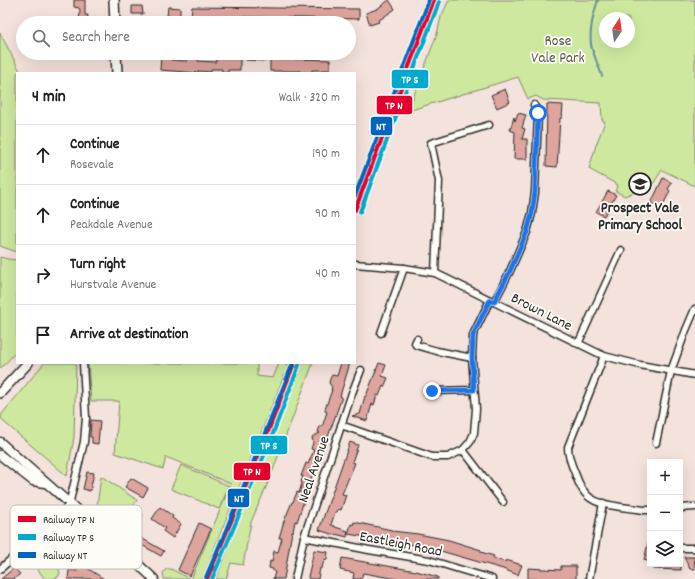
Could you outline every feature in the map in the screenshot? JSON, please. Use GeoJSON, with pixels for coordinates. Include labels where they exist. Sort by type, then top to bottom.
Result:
{"type":"FeatureCollection","features":[{"type":"Feature","properties":{"kind":"main road"},"geometry":{"type":"LineString","coordinates":[[114,0],[115,16]]}},
{"type":"Feature","properties":{"kind":"main road"},"geometry":{"type":"LineString","coordinates":[[116,60],[117,72]]}},
{"type":"Feature","properties":{"kind":"main road"},"geometry":{"type":"LineString","coordinates":[[0,393],[27,364]]}},
{"type":"Feature","properties":{"kind":"street"},"geometry":{"type":"LineString","coordinates":[[341,425],[432,457],[448,457],[463,450],[470,442],[474,433],[476,408],[472,358],[473,335],[516,258],[527,232],[532,213],[535,192],[538,113],[534,105]]}},
{"type":"Feature","properties":{"kind":"street"},"geometry":{"type":"LineString","coordinates":[[435,273],[439,181],[431,143],[489,125]]}},
{"type":"Feature","properties":{"kind":"street"},"geometry":{"type":"LineString","coordinates":[[578,344],[621,250]]}},
{"type":"Feature","properties":{"kind":"street","name":"Brown Lane"},"geometry":{"type":"LineString","coordinates":[[356,264],[404,268],[435,273],[604,356],[640,365],[695,375]]}},
{"type":"Feature","properties":{"kind":"street"},"geometry":{"type":"LineString","coordinates":[[381,333],[404,268]]}},
{"type":"Feature","properties":{"kind":"street"},"geometry":{"type":"LineString","coordinates":[[656,443],[671,370],[695,309]]}},
{"type":"Feature","properties":{"kind":"street"},"geometry":{"type":"LineString","coordinates":[[417,339],[415,343],[416,345],[472,358]]}},
{"type":"Feature","properties":{"kind":"street"},"geometry":{"type":"LineString","coordinates":[[604,356],[568,447],[568,455],[576,477],[584,492],[592,499],[603,503],[647,510]]}},
{"type":"Feature","properties":{"kind":"street"},"geometry":{"type":"LineString","coordinates":[[69,505],[84,442],[86,418],[83,364]]}},
{"type":"Feature","properties":{"kind":"street","name":"Neal Avenue"},"geometry":{"type":"LineString","coordinates":[[295,579],[304,537],[361,370]]}},
{"type":"Feature","properties":{"kind":"street"},"geometry":{"type":"LineString","coordinates":[[432,391],[474,390]]}},
{"type":"Feature","properties":{"kind":"street"},"geometry":{"type":"LineString","coordinates":[[0,442],[69,505]]}},
{"type":"Feature","properties":{"kind":"street"},"geometry":{"type":"LineString","coordinates":[[463,450],[503,502]]}},
{"type":"Feature","properties":{"kind":"street"},"geometry":{"type":"LineString","coordinates":[[0,455],[33,481],[46,483]]}},
{"type":"Feature","properties":{"kind":"street"},"geometry":{"type":"LineString","coordinates":[[589,579],[603,503]]}},
{"type":"Feature","properties":{"kind":"street"},"geometry":{"type":"LineString","coordinates":[[683,508],[695,508]]}},
{"type":"Feature","properties":{"kind":"street","name":"Eastleigh Road"},"geometry":{"type":"LineString","coordinates":[[304,537],[429,560],[492,579]]}},
{"type":"Feature","properties":{"kind":"street"},"geometry":{"type":"LineString","coordinates":[[683,548],[695,548]]}},
{"type":"Feature","properties":{"kind":"street"},"geometry":{"type":"LineString","coordinates":[[0,569],[10,560]]}},
{"type":"Feature","properties":{"kind":"street"},"geometry":{"type":"LineString","coordinates":[[142,568],[154,579]]}},
{"type":"Feature","properties":{"kind":"green space","name":"Rose Vale Park"},"geometry":{"type":"Polygon","coordinates":[[[449,0],[695,0],[695,186],[662,170],[653,184],[625,196],[615,191],[618,185],[589,169],[605,122],[602,120],[601,103],[543,100],[536,96],[528,99],[518,77],[408,111],[437,34],[441,17],[449,0]]]}},
{"type":"Feature","properties":{"kind":"green space"},"geometry":{"type":"Polygon","coordinates":[[[0,33],[20,72],[16,72],[16,252],[0,246],[0,33]]]}},
{"type":"Feature","properties":{"kind":"green space"},"geometry":{"type":"Polygon","coordinates":[[[0,257],[16,260],[16,352],[0,369],[0,257]]]}},
{"type":"Feature","properties":{"kind":"green space"},"geometry":{"type":"Polygon","coordinates":[[[43,364],[76,364],[74,437],[67,476],[5,423],[1,418],[2,414],[43,364]]]}},
{"type":"Feature","properties":{"kind":"green space"},"geometry":{"type":"Polygon","coordinates":[[[88,364],[257,364],[257,376],[273,378],[279,364],[289,364],[202,579],[191,579],[231,484],[166,457],[163,469],[115,453],[119,401],[91,401],[88,364]]]}},
{"type":"Feature","properties":{"kind":"green space"},"geometry":{"type":"Polygon","coordinates":[[[303,364],[313,364],[270,478],[251,522],[243,565],[231,563],[226,579],[216,579],[303,364]]]}},
{"type":"Feature","properties":{"kind":"green space"},"geometry":{"type":"Polygon","coordinates":[[[181,465],[229,486],[219,509],[171,489],[181,465]]]}},
{"type":"Feature","properties":{"kind":"green space"},"geometry":{"type":"Polygon","coordinates":[[[101,476],[137,500],[134,505],[97,505],[101,476]]]}},
{"type":"Feature","properties":{"kind":"green space"},"geometry":{"type":"Polygon","coordinates":[[[37,569],[59,569],[60,573],[58,577],[53,579],[45,579],[37,569]]]}},
{"type":"Feature","properties":{"kind":"green space"},"geometry":{"type":"Polygon","coordinates":[[[166,569],[171,569],[190,579],[164,579],[163,573],[166,569]]]}},
{"type":"Feature","properties":{"kind":"building"},"geometry":{"type":"Polygon","coordinates":[[[74,0],[85,0],[85,15],[88,16],[80,16],[79,8],[74,7],[74,0]]]}},
{"type":"Feature","properties":{"kind":"building"},"geometry":{"type":"Polygon","coordinates":[[[389,0],[395,9],[378,21],[379,22],[370,25],[366,13],[377,9],[389,0]]]}},
{"type":"Feature","properties":{"kind":"building"},"geometry":{"type":"Polygon","coordinates":[[[132,6],[142,6],[143,14],[132,14],[132,6]]]}},
{"type":"Feature","properties":{"kind":"building"},"geometry":{"type":"Polygon","coordinates":[[[168,7],[180,8],[180,16],[167,16],[168,7]]]}},
{"type":"Feature","properties":{"kind":"building"},"geometry":{"type":"Polygon","coordinates":[[[192,7],[359,9],[359,19],[356,19],[356,16],[191,16],[192,7]]]}},
{"type":"Feature","properties":{"kind":"building"},"geometry":{"type":"Polygon","coordinates":[[[161,60],[198,60],[216,62],[216,60],[240,60],[240,70],[228,70],[228,72],[222,72],[222,69],[211,69],[211,72],[160,70],[161,60]]]}},
{"type":"Feature","properties":{"kind":"building"},"geometry":{"type":"Polygon","coordinates":[[[246,60],[267,60],[267,61],[246,60]]]}},
{"type":"Feature","properties":{"kind":"building"},"geometry":{"type":"Polygon","coordinates":[[[270,60],[330,60],[330,70],[312,70],[312,72],[270,71],[270,60]]]}},
{"type":"Feature","properties":{"kind":"building"},"geometry":{"type":"Polygon","coordinates":[[[505,89],[510,102],[497,108],[491,95],[505,89]]]}},
{"type":"Feature","properties":{"kind":"building"},"geometry":{"type":"Polygon","coordinates":[[[547,104],[563,105],[562,118],[560,118],[557,167],[546,166],[547,104]]]}},
{"type":"Feature","properties":{"kind":"building"},"geometry":{"type":"Polygon","coordinates":[[[518,113],[526,115],[522,128],[525,129],[522,139],[527,139],[527,159],[514,159],[515,132],[510,130],[514,117],[515,121],[518,113]]]}},
{"type":"Feature","properties":{"kind":"building"},"geometry":{"type":"Polygon","coordinates":[[[663,178],[672,183],[668,189],[670,191],[661,209],[651,203],[663,178]]]}},
{"type":"Feature","properties":{"kind":"building"},"geometry":{"type":"Polygon","coordinates":[[[608,191],[616,195],[604,216],[596,212],[608,191]]]}},
{"type":"Feature","properties":{"kind":"building"},"geometry":{"type":"Polygon","coordinates":[[[379,363],[386,365],[382,376],[388,378],[379,396],[377,395],[374,405],[372,404],[367,421],[352,416],[360,414],[365,396],[379,363]]]}},
{"type":"Feature","properties":{"kind":"building"},"geometry":{"type":"Polygon","coordinates":[[[341,364],[350,364],[340,396],[342,397],[323,451],[315,467],[297,522],[295,521],[284,579],[273,579],[275,572],[273,569],[269,568],[270,561],[272,562],[274,551],[278,552],[282,538],[279,538],[284,521],[297,492],[299,493],[303,476],[301,476],[306,463],[308,464],[314,450],[311,449],[313,443],[312,437],[320,433],[318,432],[320,426],[322,427],[327,412],[325,409],[332,390],[329,383],[330,379],[332,375],[337,376],[341,364]]]}},
{"type":"Feature","properties":{"kind":"building"},"geometry":{"type":"Polygon","coordinates":[[[91,420],[100,421],[98,444],[92,443],[92,437],[90,437],[91,420]]]}},
{"type":"Feature","properties":{"kind":"building"},"geometry":{"type":"Polygon","coordinates":[[[350,442],[358,445],[352,462],[355,463],[342,494],[346,495],[341,510],[338,509],[337,512],[335,512],[331,525],[348,531],[347,537],[334,535],[319,530],[350,442]]]}},
{"type":"Feature","properties":{"kind":"building"},"geometry":{"type":"Polygon","coordinates":[[[87,472],[94,473],[90,491],[83,489],[87,472]]]}},
{"type":"Feature","properties":{"kind":"building"},"geometry":{"type":"Polygon","coordinates":[[[131,478],[148,488],[143,497],[125,487],[131,478]]]}},
{"type":"Feature","properties":{"kind":"building"},"geometry":{"type":"Polygon","coordinates":[[[160,507],[181,524],[173,538],[163,531],[165,528],[152,519],[160,507]]]}},
{"type":"Feature","properties":{"kind":"building"},"geometry":{"type":"Polygon","coordinates":[[[354,522],[392,531],[449,540],[481,550],[481,552],[494,556],[493,558],[522,565],[518,575],[503,569],[420,545],[348,534],[351,524],[353,525],[354,522]]]}},
{"type":"Feature","properties":{"kind":"building"},"geometry":{"type":"Polygon","coordinates":[[[199,523],[211,529],[190,576],[178,570],[199,523]]]}},
{"type":"Feature","properties":{"kind":"building"},"geometry":{"type":"Polygon","coordinates":[[[142,539],[164,551],[161,556],[142,545],[142,539]]]}},
{"type":"Feature","properties":{"kind":"building"},"geometry":{"type":"Polygon","coordinates":[[[647,547],[647,561],[644,560],[647,547]]]}},
{"type":"Feature","properties":{"kind":"building"},"geometry":{"type":"Polygon","coordinates":[[[314,550],[328,552],[327,559],[324,560],[322,568],[320,568],[318,579],[309,579],[308,577],[314,550]]]}},
{"type":"Feature","properties":{"kind":"building"},"geometry":{"type":"Polygon","coordinates":[[[684,557],[694,557],[695,569],[690,569],[684,557]]]}},
{"type":"Feature","properties":{"kind":"building"},"geometry":{"type":"Polygon","coordinates":[[[342,558],[416,571],[438,577],[438,579],[397,579],[363,573],[361,579],[353,579],[354,573],[340,570],[342,558]]]}},
{"type":"Feature","properties":{"kind":"building"},"geometry":{"type":"Polygon","coordinates":[[[561,566],[576,566],[576,579],[528,579],[528,568],[561,570],[561,566]]]}},
{"type":"Feature","properties":{"kind":"building"},"geometry":{"type":"Polygon","coordinates":[[[653,567],[681,567],[681,570],[653,569],[653,567]]]}},
{"type":"Feature","properties":{"kind":"building"},"geometry":{"type":"Polygon","coordinates":[[[13,569],[15,569],[20,574],[14,579],[1,579],[13,569]]]}},
{"type":"Feature","properties":{"kind":"building"},"geometry":{"type":"Polygon","coordinates":[[[77,569],[89,569],[104,579],[68,579],[69,570],[77,571],[77,569]]]}},
{"type":"Feature","properties":{"kind":"waterway"},"geometry":{"type":"LineString","coordinates":[[598,0],[593,18],[591,43],[602,76]]}},
{"type":"Feature","properties":{"kind":"transit line"},"geometry":{"type":"LineString","coordinates":[[356,207],[434,0]]}},
{"type":"Feature","properties":{"kind":"transit line"},"geometry":{"type":"LineString","coordinates":[[360,212],[439,2]]}},
{"type":"Feature","properties":{"kind":"transit line"},"geometry":{"type":"LineString","coordinates":[[207,579],[264,442],[294,364]]}},
{"type":"Feature","properties":{"kind":"transit line"},"geometry":{"type":"LineString","coordinates":[[212,579],[269,444],[299,365]]}},
{"type":"Feature","properties":{"kind":"rail line","name":"NT"},"geometry":{"type":"LineString","coordinates":[[356,193],[429,0]]}},
{"type":"Feature","properties":{"kind":"rail line","name":"NT"},"geometry":{"type":"LineString","coordinates":[[206,577],[293,364]]}},
{"type":"Feature","properties":{"kind":"place","name":"Prospect Vale Primary School"},"geometry":{"type":"Point","coordinates":[640,184]}},
{"type":"Feature","properties":{"kind":"route"},"geometry":{"type":"LineString","coordinates":[[432,391],[474,390],[472,358],[473,335],[490,300],[494,302],[510,271],[527,232],[532,213],[535,192],[538,113]]}}]}
